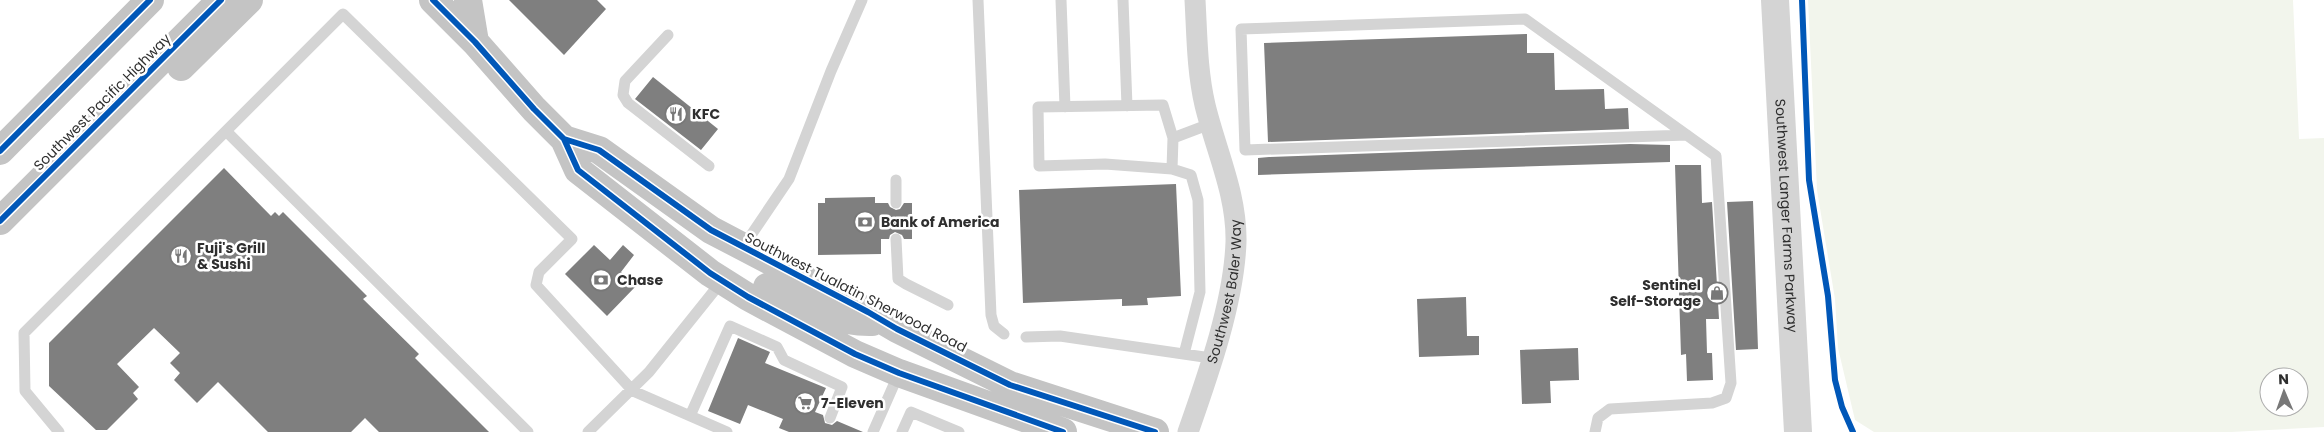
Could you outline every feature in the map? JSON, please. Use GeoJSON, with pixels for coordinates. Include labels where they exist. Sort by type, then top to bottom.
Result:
{"type":"FeatureCollection","features":[{"type":"Feature","properties":{"kind":"highway"},"geometry":{"type":"LineString","coordinates":[[0,151],[150,0]]}},
{"type":"Feature","properties":{"kind":"highway","name":"Southwest Pacific Highway"},"geometry":{"type":"LineString","coordinates":[[0,221],[221,0]]}},
{"type":"Feature","properties":{"kind":"highway"},"geometry":{"type":"LineString","coordinates":[[121,100],[151,97],[249,0]]}},
{"type":"Feature","properties":{"kind":"highway","name":"Southwest Tualatin Sherwood Road"},"geometry":{"type":"LineString","coordinates":[[433,0],[476,42],[534,109],[564,138],[578,170],[722,281],[748,297],[855,354],[899,373],[1063,432]]}},
{"type":"Feature","properties":{"kind":"highway"},"geometry":{"type":"LineString","coordinates":[[468,0],[476,42]]}},
{"type":"Feature","properties":{"kind":"highway","name":"Southwest Tualatin Sherwood Road"},"geometry":{"type":"LineString","coordinates":[[564,138],[599,150],[711,230],[883,322],[1010,385],[1155,432]]}},
{"type":"Feature","properties":{"kind":"highway"},"geometry":{"type":"LineString","coordinates":[[722,281],[741,279],[760,283],[799,303],[832,316],[857,322],[883,322]]}},
{"type":"Feature","properties":{"kind":"street","name":"Southwest Baler Way"},"geometry":{"type":"LineString","coordinates":[[1188,432],[1228,301],[1236,241],[1232,202],[1226,173],[1210,124],[1199,78],[1195,0]]}},
{"type":"Feature","properties":{"kind":"street","name":"Southwest Langer Farms Parkway"},"geometry":{"type":"LineString","coordinates":[[1775,0],[1798,432]]}},
{"type":"Feature","properties":{"kind":"lane"},"geometry":{"type":"LineString","coordinates":[[742,248],[789,179],[831,71],[862,0]]}},
{"type":"Feature","properties":{"kind":"lane"},"geometry":{"type":"LineString","coordinates":[[978,0],[991,315],[994,326],[1004,334]]}},
{"type":"Feature","properties":{"kind":"lane"},"geometry":{"type":"LineString","coordinates":[[1061,0],[1066,107]]}},
{"type":"Feature","properties":{"kind":"lane"},"geometry":{"type":"LineString","coordinates":[[1123,0],[1127,106]]}},
{"type":"Feature","properties":{"kind":"lane"},"geometry":{"type":"LineString","coordinates":[[59,432],[25,391],[24,333],[343,14],[572,239],[539,272],[536,285],[633,391],[727,432]]}},
{"type":"Feature","properties":{"kind":"lane"},"geometry":{"type":"LineString","coordinates":[[1595,432],[1598,418],[1610,409],[1704,404],[1726,398],[1730,383],[1716,156],[1687,135],[1525,19],[1241,29],[1245,150],[1687,135]]}},
{"type":"Feature","properties":{"kind":"lane"},"geometry":{"type":"LineString","coordinates":[[668,35],[625,81],[623,95],[628,103],[709,166]]}},
{"type":"Feature","properties":{"kind":"lane"},"geometry":{"type":"LineString","coordinates":[[1172,169],[1173,138],[1162,105],[1038,107],[1039,166],[1104,164],[1172,169],[1191,174],[1198,200],[1200,292],[1184,354]]}},
{"type":"Feature","properties":{"kind":"lane"},"geometry":{"type":"LineString","coordinates":[[1173,138],[1210,124]]}},
{"type":"Feature","properties":{"kind":"lane"},"geometry":{"type":"LineString","coordinates":[[226,131],[528,432]]}},
{"type":"Feature","properties":{"kind":"lane"},"geometry":{"type":"LineString","coordinates":[[896,180],[896,203]]}},
{"type":"Feature","properties":{"kind":"lane"},"geometry":{"type":"LineString","coordinates":[[896,239],[898,279],[948,305]]}},
{"type":"Feature","properties":{"kind":"lane"},"geometry":{"type":"LineString","coordinates":[[588,432],[633,391],[722,281]]}},
{"type":"Feature","properties":{"kind":"lane"},"geometry":{"type":"LineString","coordinates":[[690,416],[730,326],[777,346],[784,360],[842,387],[830,418]]}},
{"type":"Feature","properties":{"kind":"lane"},"geometry":{"type":"LineString","coordinates":[[1026,337],[1060,336],[1211,358]]}},
{"type":"Feature","properties":{"kind":"lane"},"geometry":{"type":"LineString","coordinates":[[874,432],[899,373]]}},
{"type":"Feature","properties":{"kind":"lane"},"geometry":{"type":"LineString","coordinates":[[902,432],[911,412],[959,432]]}},
{"type":"Feature","properties":{"kind":"shaded area"},"geometry":{"type":"Polygon","coordinates":[[[1808,0],[2293,0],[2299,139],[2324,138],[2324,427],[2231,432],[1874,432],[1855,420],[1838,348],[1835,299],[1817,190],[1808,0]]]}},
{"type":"Feature","properties":{"kind":"building"},"geometry":{"type":"Polygon","coordinates":[[[509,0],[597,0],[606,9],[564,55],[509,0]]]}},
{"type":"Feature","properties":{"kind":"building"},"geometry":{"type":"Polygon","coordinates":[[[1527,34],[1527,53],[1554,53],[1555,90],[1604,89],[1605,109],[1628,108],[1629,129],[1268,142],[1264,43],[1527,34]]]}},
{"type":"Feature","properties":{"kind":"building","name":"KFC"},"geometry":{"type":"Polygon","coordinates":[[[653,77],[718,129],[701,150],[635,99],[653,77]]]}},
{"type":"Feature","properties":{"kind":"building"},"geometry":{"type":"Polygon","coordinates":[[[1630,144],[1670,145],[1670,162],[1258,175],[1258,158],[1269,157],[1630,144]]]}},
{"type":"Feature","properties":{"kind":"building"},"geometry":{"type":"Polygon","coordinates":[[[1675,165],[1701,165],[1702,203],[1712,202],[1719,319],[1706,319],[1707,353],[1712,353],[1713,380],[1687,381],[1686,354],[1681,355],[1675,165]]]}},
{"type":"Feature","properties":{"kind":"building"},"geometry":{"type":"Polygon","coordinates":[[[224,168],[271,216],[275,212],[279,216],[283,212],[367,296],[363,299],[419,354],[415,358],[489,432],[379,432],[365,418],[351,432],[268,432],[218,382],[197,403],[174,380],[180,373],[170,363],[180,353],[154,328],[117,364],[139,387],[133,393],[138,399],[107,430],[96,430],[49,386],[49,343],[224,168]]]}},
{"type":"Feature","properties":{"kind":"building"},"geometry":{"type":"Polygon","coordinates":[[[1176,184],[1181,296],[1147,298],[1148,305],[1122,306],[1122,299],[1023,303],[1019,190],[1176,184]]]}},
{"type":"Feature","properties":{"kind":"building","name":"Bank of America"},"geometry":{"type":"Polygon","coordinates":[[[875,197],[875,203],[888,203],[890,207],[896,210],[900,209],[904,203],[912,203],[912,239],[904,239],[902,235],[895,232],[890,235],[889,239],[881,239],[881,254],[818,255],[818,203],[825,203],[825,198],[875,197]]]}},
{"type":"Feature","properties":{"kind":"building"},"geometry":{"type":"Polygon","coordinates":[[[1753,201],[1758,349],[1736,350],[1727,202],[1753,201]]]}},
{"type":"Feature","properties":{"kind":"building","name":"Chase"},"geometry":{"type":"Polygon","coordinates":[[[594,245],[610,260],[623,245],[634,255],[621,272],[636,286],[607,316],[565,274],[594,245]]]}},
{"type":"Feature","properties":{"kind":"building"},"geometry":{"type":"Polygon","coordinates":[[[1466,297],[1467,336],[1479,336],[1479,355],[1419,357],[1417,299],[1466,297]]]}},
{"type":"Feature","properties":{"kind":"building"},"geometry":{"type":"Polygon","coordinates":[[[738,338],[770,352],[765,363],[826,388],[815,412],[823,415],[825,423],[832,425],[837,421],[863,432],[789,432],[779,428],[783,419],[748,405],[740,424],[708,411],[738,338]]]}},
{"type":"Feature","properties":{"kind":"building"},"geometry":{"type":"Polygon","coordinates":[[[1578,348],[1579,380],[1550,381],[1551,403],[1522,404],[1520,350],[1578,348]]]}},
{"type":"Feature","properties":{"kind":"cycle path"},"geometry":{"type":"LineString","coordinates":[[0,151],[150,0]]}},
{"type":"Feature","properties":{"kind":"cycle path"},"geometry":{"type":"LineString","coordinates":[[0,221],[221,0]]}},
{"type":"Feature","properties":{"kind":"cycle path"},"geometry":{"type":"LineString","coordinates":[[433,0],[475,42],[534,109],[564,139],[578,170],[710,273],[748,297],[855,354],[899,373],[1063,432]]}},
{"type":"Feature","properties":{"kind":"cycle path"},"geometry":{"type":"LineString","coordinates":[[1802,0],[1809,180],[1828,296],[1835,380],[1842,407],[1853,432]]}},
{"type":"Feature","properties":{"kind":"cycle path"},"geometry":{"type":"LineString","coordinates":[[564,139],[599,150],[711,230],[897,329],[1010,385],[1155,432]]}},
{"type":"Feature","properties":{"kind":"place","name":"KFC"},"geometry":{"type":"Point","coordinates":[676,114]}},
{"type":"Feature","properties":{"kind":"place","name":"Bank of America"},"geometry":{"type":"Point","coordinates":[865,222]}},
{"type":"Feature","properties":{"kind":"place","name":"Fuji's Grill & Sushi"},"geometry":{"type":"Point","coordinates":[181,256]}},
{"type":"Feature","properties":{"kind":"place","name":"Chase"},"geometry":{"type":"Point","coordinates":[601,280]}},
{"type":"Feature","properties":{"kind":"place","name":"Sentinel Self-Storage"},"geometry":{"type":"Point","coordinates":[1717,293]}},
{"type":"Feature","properties":{"kind":"place","name":"7-Eleven"},"geometry":{"type":"Point","coordinates":[805,403]}}]}
